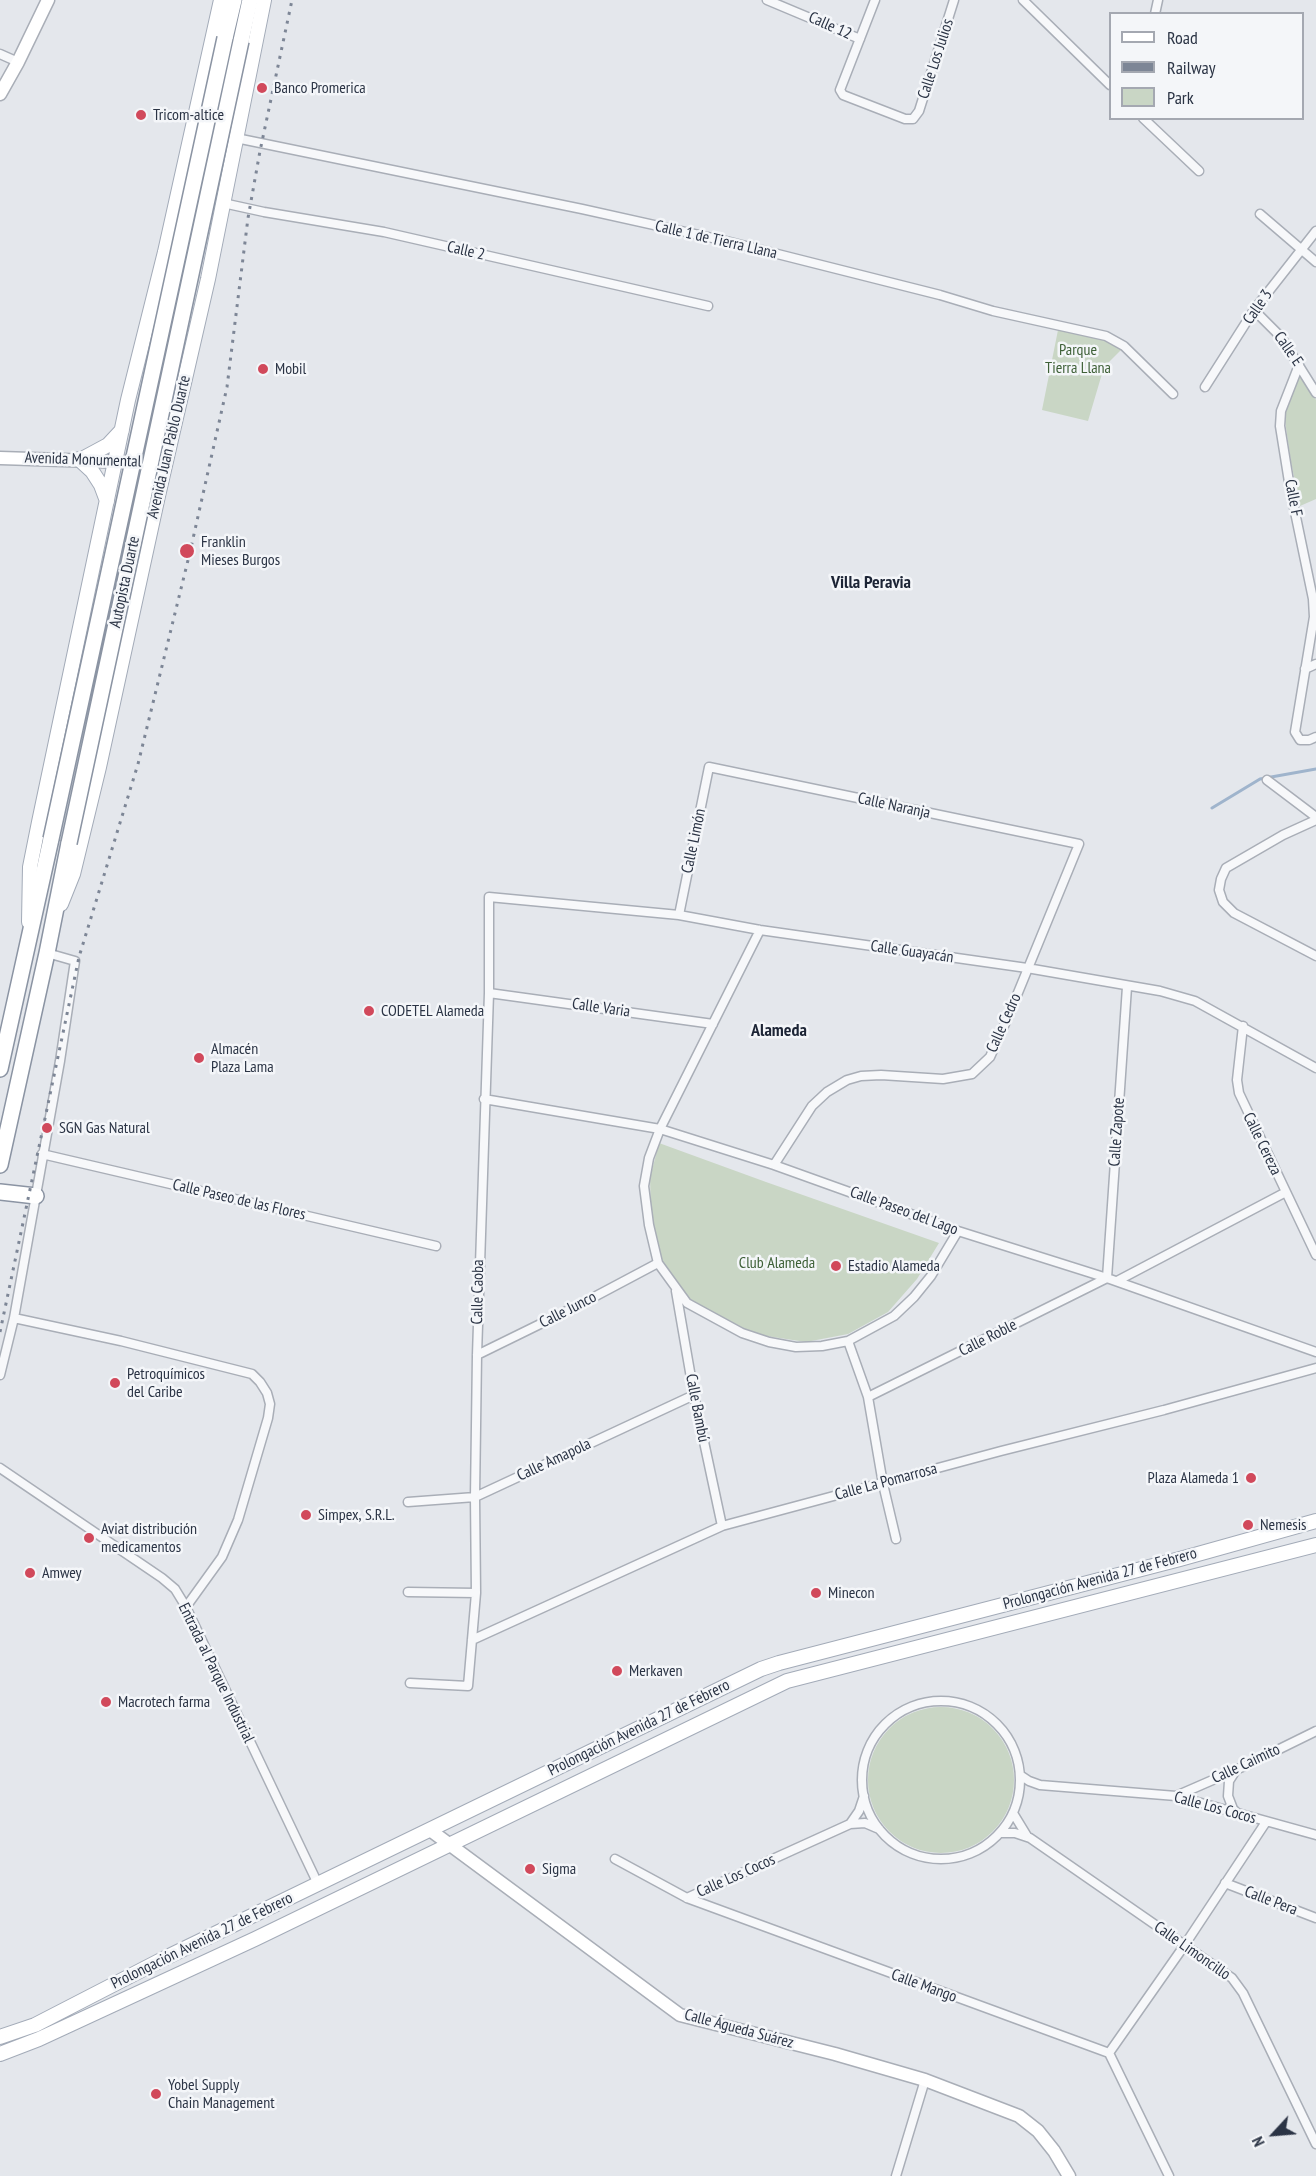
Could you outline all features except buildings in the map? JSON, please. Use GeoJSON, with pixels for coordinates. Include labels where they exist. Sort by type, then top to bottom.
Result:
{"type":"FeatureCollection","features":[{"type":"Feature","properties":{"kind":"highway","name":"Autopista Duarte"},"geometry":{"type":"LineString","coordinates":[[0,1069],[234,0]]}},
{"type":"Feature","properties":{"kind":"highway","name":"Autopista Duarte"},"geometry":{"type":"LineString","coordinates":[[0,1165],[250,0]]}},
{"type":"Feature","properties":{"kind":"highway"},"geometry":{"type":"LineString","coordinates":[[0,1192],[36,1196]]}},
{"type":"Feature","properties":{"kind":"main road","name":"Autopista Duarte"},"geometry":{"type":"LineString","coordinates":[[28,940],[30,867],[128,400],[165,252],[221,0]]}},
{"type":"Feature","properties":{"kind":"main road","name":"Avenida Juan Pablo Duarte"},"geometry":{"type":"LineString","coordinates":[[52,925],[73,874],[99,767],[165,463],[207,285],[264,0]]}},
{"type":"Feature","properties":{"kind":"main road"},"geometry":{"type":"LineString","coordinates":[[108,503],[101,485],[80,459],[108,445],[122,430]]}},
{"type":"Feature","properties":{"kind":"main road","name":"Prolongación Avenida 27 de Febrero"},"geometry":{"type":"LineString","coordinates":[[0,2037],[35,2025],[747,1675],[778,1663],[1180,1559],[1316,1521]]}},
{"type":"Feature","properties":{"kind":"main road","name":"Prolongación Avenida 27 de Febrero"},"geometry":{"type":"LineString","coordinates":[[0,2054],[150,1988],[451,1845],[787,1681],[1316,1545]]}},
{"type":"Feature","properties":{"kind":"main road"},"geometry":{"type":"LineString","coordinates":[[141,1971],[150,1988]]}},
{"type":"Feature","properties":{"kind":"street"},"geometry":{"type":"LineString","coordinates":[[0,94],[48,0]]}},
{"type":"Feature","properties":{"kind":"street","name":"Calle 12"},"geometry":{"type":"LineString","coordinates":[[767,0],[860,39]]}},
{"type":"Feature","properties":{"kind":"street","name":"Calle Los Julios"},"geometry":{"type":"LineString","coordinates":[[874,0],[840,90],[843,95],[906,119],[913,119],[919,111],[954,0]]}},
{"type":"Feature","properties":{"kind":"street"},"geometry":{"type":"LineString","coordinates":[[1023,0],[1109,84]]}},
{"type":"Feature","properties":{"kind":"street"},"geometry":{"type":"LineString","coordinates":[[0,54],[18,62]]}},
{"type":"Feature","properties":{"kind":"street"},"geometry":{"type":"LineString","coordinates":[[1145,120],[1199,171]]}},
{"type":"Feature","properties":{"kind":"street","name":"Calle 1 de Tierra Llana"},"geometry":{"type":"LineString","coordinates":[[236,138],[578,208],[726,241],[933,293],[993,311],[1106,336],[1126,348],[1173,394]]}},
{"type":"Feature","properties":{"kind":"street","name":"Calle 2"},"geometry":{"type":"LineString","coordinates":[[224,203],[384,232],[708,306]]}},
{"type":"Feature","properties":{"kind":"street"},"geometry":{"type":"LineString","coordinates":[[1260,214],[1316,262]]}},
{"type":"Feature","properties":{"kind":"street","name":"Calle 3"},"geometry":{"type":"LineString","coordinates":[[1205,387],[1254,309],[1316,231]]}},
{"type":"Feature","properties":{"kind":"street","name":"Calle E"},"geometry":{"type":"LineString","coordinates":[[1254,309],[1281,337],[1316,393]]}},
{"type":"Feature","properties":{"kind":"street","name":"Calle F"},"geometry":{"type":"LineString","coordinates":[[1299,365],[1281,411],[1280,426],[1290,488],[1313,578],[1314,616],[1295,732],[1299,740],[1316,737]]}},
{"type":"Feature","properties":{"kind":"street","name":"Avenida Monumental"},"geometry":{"type":"LineString","coordinates":[[0,458],[165,463]]}},
{"type":"Feature","properties":{"kind":"street"},"geometry":{"type":"LineString","coordinates":[[1305,669],[1316,664]]}},
{"type":"Feature","properties":{"kind":"street","name":"Calle Naranja"},"geometry":{"type":"LineString","coordinates":[[709,767],[1079,844]]}},
{"type":"Feature","properties":{"kind":"street","name":"Calle Limón"},"geometry":{"type":"LineString","coordinates":[[679,915],[709,767]]}},
{"type":"Feature","properties":{"kind":"street"},"geometry":{"type":"LineString","coordinates":[[1267,780],[1316,818],[1226,868],[1219,890],[1223,902],[1234,913],[1316,956]]}},
{"type":"Feature","properties":{"kind":"street","name":"Calle Cedro"},"geometry":{"type":"LineString","coordinates":[[774,1165],[812,1106],[826,1092],[846,1080],[861,1076],[881,1075],[943,1079],[972,1074],[990,1057],[1079,844]]}},
{"type":"Feature","properties":{"kind":"street","name":"Calle Guayacán"},"geometry":{"type":"LineString","coordinates":[[489,897],[679,915],[760,930],[1027,968],[1126,987],[1160,991],[1196,1001],[1316,1068]]}},
{"type":"Feature","properties":{"kind":"street","name":"Calle Caoba"},"geometry":{"type":"LineString","coordinates":[[410,1683],[468,1686],[476,1593],[477,1355],[489,993],[489,897]]}},
{"type":"Feature","properties":{"kind":"street"},"geometry":{"type":"LineString","coordinates":[[760,930],[660,1129],[649,1158],[644,1186],[649,1225],[658,1263],[687,1304],[742,1334],[796,1347],[822,1346],[848,1341],[894,1316],[914,1298],[958,1231]]}},
{"type":"Feature","properties":{"kind":"street"},"geometry":{"type":"LineString","coordinates":[[0,1375],[14,1318],[75,961],[47,952]]}},
{"type":"Feature","properties":{"kind":"street","name":"Calle Zapote"},"geometry":{"type":"LineString","coordinates":[[1107,1278],[1126,987]]}},
{"type":"Feature","properties":{"kind":"street","name":"Calle Varia"},"geometry":{"type":"LineString","coordinates":[[489,993],[712,1024]]}},
{"type":"Feature","properties":{"kind":"street","name":"Calle Cereza"},"geometry":{"type":"LineString","coordinates":[[1243,1026],[1237,1080],[1239,1093],[1316,1255]]}},
{"type":"Feature","properties":{"kind":"street","name":"Calle Paseo del Lago"},"geometry":{"type":"LineString","coordinates":[[484,1099],[660,1129],[774,1165],[958,1231],[1117,1281],[1316,1352]]}},
{"type":"Feature","properties":{"kind":"street","name":"Calle Paseo de las Flores"},"geometry":{"type":"LineString","coordinates":[[42,1154],[436,1246]]}},
{"type":"Feature","properties":{"kind":"street"},"geometry":{"type":"LineString","coordinates":[[1117,1281],[1286,1192]]}},
{"type":"Feature","properties":{"kind":"street","name":"Calle Junco"},"geometry":{"type":"LineString","coordinates":[[477,1355],[658,1263]]}},
{"type":"Feature","properties":{"kind":"street","name":"Calle Roble"},"geometry":{"type":"LineString","coordinates":[[868,1397],[1107,1278]]}},
{"type":"Feature","properties":{"kind":"street","name":"Calle Bambú"},"geometry":{"type":"LineString","coordinates":[[676,1290],[693,1395],[722,1526]]}},
{"type":"Feature","properties":{"kind":"street"},"geometry":{"type":"LineString","coordinates":[[14,1318],[121,1341],[252,1374],[267,1393],[270,1404],[268,1418],[238,1520],[222,1557],[186,1607]]}},
{"type":"Feature","properties":{"kind":"street"},"geometry":{"type":"LineString","coordinates":[[848,1341],[868,1397],[883,1484],[896,1539]]}},
{"type":"Feature","properties":{"kind":"street","name":"Calle La Pomarrosa"},"geometry":{"type":"LineString","coordinates":[[472,1640],[722,1526],[1316,1368]]}},
{"type":"Feature","properties":{"kind":"street","name":"Calle Amapola"},"geometry":{"type":"LineString","coordinates":[[408,1502],[475,1497],[693,1395]]}},
{"type":"Feature","properties":{"kind":"street","name":"Entrada al Parque Industrial"},"geometry":{"type":"LineString","coordinates":[[0,1468],[162,1578],[174,1589],[186,1607],[318,1884]]}},
{"type":"Feature","properties":{"kind":"street"},"geometry":{"type":"LineString","coordinates":[[408,1592],[476,1593]]}},
{"type":"Feature","properties":{"kind":"street"},"geometry":{"type":"LineString","coordinates":[[942,1700],[966,1704],[987,1715],[1004,1731],[1015,1752],[1020,1775],[1019,1796],[1013,1813],[1000,1833],[983,1848],[962,1857],[939,1859],[916,1855],[896,1845],[879,1829],[864,1796],[862,1772],[868,1749],[880,1729],[897,1713],[919,1703],[942,1700]]}},
{"type":"Feature","properties":{"kind":"street","name":"Calle Caimito"},"geometry":{"type":"LineString","coordinates":[[1176,1796],[1316,1731]]}},
{"type":"Feature","properties":{"kind":"street"},"geometry":{"type":"LineString","coordinates":[[1236,1770],[1227,1788],[1230,1803],[1238,1814]]}},
{"type":"Feature","properties":{"kind":"street","name":"Calle Los Cocos"},"geometry":{"type":"LineString","coordinates":[[1020,1775],[1040,1785],[1176,1796],[1316,1835]]}},
{"type":"Feature","properties":{"kind":"street"},"geometry":{"type":"LineString","coordinates":[[1019,1796],[1040,1785]]}},
{"type":"Feature","properties":{"kind":"street"},"geometry":{"type":"LineString","coordinates":[[850,1824],[859,1811],[864,1796]]}},
{"type":"Feature","properties":{"kind":"street","name":"Calle Limoncillo"},"geometry":{"type":"LineString","coordinates":[[1013,1813],[1030,1838],[1232,1978],[1243,1993],[1316,2144]]}},
{"type":"Feature","properties":{"kind":"street"},"geometry":{"type":"LineString","coordinates":[[1168,2176],[1109,2053],[1184,1946],[1266,1822]]}},
{"type":"Feature","properties":{"kind":"street"},"geometry":{"type":"LineString","coordinates":[[850,1824],[865,1823],[879,1829]]}},
{"type":"Feature","properties":{"kind":"street","name":"Calle Los Cocos"},"geometry":{"type":"LineString","coordinates":[[687,1898],[850,1824]]}},
{"type":"Feature","properties":{"kind":"street","name":"Calle Águeda Suárez"},"geometry":{"type":"LineString","coordinates":[[430,1830],[680,2015],[925,2080],[1018,2116],[1038,2131],[1054,2151],[1069,2176]]}},
{"type":"Feature","properties":{"kind":"street","name":"Calle Limoncillo"},"geometry":{"type":"LineString","coordinates":[[1000,1833],[1015,1833],[1030,1838]]}},
{"type":"Feature","properties":{"kind":"street","name":"Calle Mango"},"geometry":{"type":"LineString","coordinates":[[615,1859],[687,1898],[1109,2053]]}},
{"type":"Feature","properties":{"kind":"street","name":"Calle Pera"},"geometry":{"type":"LineString","coordinates":[[1225,1883],[1316,1918]]}},
{"type":"Feature","properties":{"kind":"street"},"geometry":{"type":"LineString","coordinates":[[896,2176],[925,2080]]}},
{"type":"Feature","properties":{"kind":"green space","name":"Parque Tierra Llana"},"geometry":{"type":"Polygon","coordinates":[[[1058,330],[1103,337],[1123,348],[1104,367],[1088,421],[1042,410],[1058,330]]]}},
{"type":"Feature","properties":{"kind":"green space"},"geometry":{"type":"Polygon","coordinates":[[[1299,378],[1304,379],[1316,400],[1316,499],[1300,506],[1284,414],[1299,378]]]}},
{"type":"Feature","properties":{"kind":"green space","name":"Club Alameda"},"geometry":{"type":"Polygon","coordinates":[[[659,1143],[939,1243],[917,1279],[888,1312],[848,1334],[806,1342],[753,1334],[689,1300],[662,1261],[651,1213],[650,1178],[659,1143]]]}},
{"type":"Feature","properties":{"kind":"green space"},"geometry":{"type":"Polygon","coordinates":[[[941,1707],[969,1712],[993,1728],[1009,1752],[1014,1780],[1009,1808],[993,1832],[969,1848],[941,1853],[913,1848],[889,1832],[873,1808],[868,1780],[873,1752],[889,1728],[913,1712],[941,1707]]]}},
{"type":"Feature","properties":{"kind":"waterway"},"geometry":{"type":"LineString","coordinates":[[1212,808],[1260,779],[1316,769]]}},
{"type":"Feature","properties":{"kind":"railway"},"geometry":{"type":"LineString","coordinates":[[0,1332],[79,957],[138,764],[190,552],[227,387],[248,218],[292,0]]}},
{"type":"Feature","properties":{"kind":"place","name":"Banco Promerica"},"geometry":{"type":"Point","coordinates":[262,88]}},
{"type":"Feature","properties":{"kind":"place","name":"Tricom-altice"},"geometry":{"type":"Point","coordinates":[141,115]}},
{"type":"Feature","properties":{"kind":"place","name":"Mobil"},"geometry":{"type":"Point","coordinates":[263,369]}},
{"type":"Feature","properties":{"kind":"place","name":"Franklin Mieses Burgos"},"geometry":{"type":"Point","coordinates":[187,551]}},
{"type":"Feature","properties":{"kind":"place","name":"CODETEL Alameda"},"geometry":{"type":"Point","coordinates":[369,1011]}},
{"type":"Feature","properties":{"kind":"place","name":"Almacén Plaza Lama"},"geometry":{"type":"Point","coordinates":[199,1058]}},
{"type":"Feature","properties":{"kind":"place","name":"SGN Gas Natural"},"geometry":{"type":"Point","coordinates":[47,1128]}},
{"type":"Feature","properties":{"kind":"place","name":"Estadio Alameda"},"geometry":{"type":"Point","coordinates":[836,1266]}},
{"type":"Feature","properties":{"kind":"place","name":"Petroquímicos del Caribe"},"geometry":{"type":"Point","coordinates":[115,1383]}},
{"type":"Feature","properties":{"kind":"place","name":"Plaza Alameda 1"},"geometry":{"type":"Point","coordinates":[1251,1478]}},
{"type":"Feature","properties":{"kind":"place","name":"Simpex, S.R.L."},"geometry":{"type":"Point","coordinates":[306,1515]}},
{"type":"Feature","properties":{"kind":"place","name":"Nemesis"},"geometry":{"type":"Point","coordinates":[1248,1525]}},
{"type":"Feature","properties":{"kind":"place","name":"Aviat distribución medicamentos"},"geometry":{"type":"Point","coordinates":[89,1538]}},
{"type":"Feature","properties":{"kind":"place","name":"Amwey"},"geometry":{"type":"Point","coordinates":[30,1573]}},
{"type":"Feature","properties":{"kind":"place","name":"Minecon"},"geometry":{"type":"Point","coordinates":[816,1593]}},
{"type":"Feature","properties":{"kind":"place","name":"Merkaven"},"geometry":{"type":"Point","coordinates":[617,1671]}},
{"type":"Feature","properties":{"kind":"place","name":"Macrotech farma"},"geometry":{"type":"Point","coordinates":[106,1702]}},
{"type":"Feature","properties":{"kind":"place","name":"Sigma"},"geometry":{"type":"Point","coordinates":[530,1869]}},
{"type":"Feature","properties":{"kind":"place","name":"Yobel Supply Chain Management"},"geometry":{"type":"Point","coordinates":[156,2094]}},
{"type":"Feature","properties":{"kind":"district","name":"Villa Peravia"},"geometry":{"type":"Point","coordinates":[871,583]}},
{"type":"Feature","properties":{"kind":"district","name":"Alameda"},"geometry":{"type":"Point","coordinates":[779,1031]}}]}
